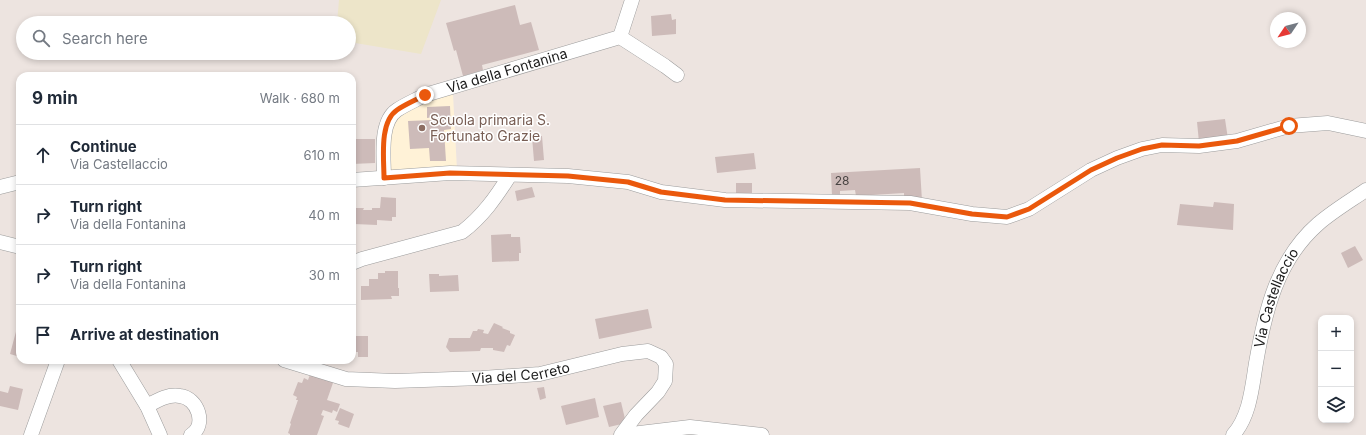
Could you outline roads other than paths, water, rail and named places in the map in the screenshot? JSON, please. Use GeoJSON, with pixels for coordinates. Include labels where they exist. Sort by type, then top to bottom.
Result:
{"type":"FeatureCollection","features":[{"type":"Feature","properties":{"kind":"street"},"geometry":{"type":"LineString","coordinates":[[632,0],[620,37],[677,75]]}},
{"type":"Feature","properties":{"kind":"street","name":"Via della Fontanina"},"geometry":{"type":"LineString","coordinates":[[384,178],[384,131],[388,120],[396,110],[425,95],[620,37]]}},
{"type":"Feature","properties":{"kind":"street"},"geometry":{"type":"LineString","coordinates":[[356,180],[450,173],[568,176],[628,182],[661,192],[725,200],[910,203],[972,214],[1007,217],[1029,209],[1091,170],[1142,149],[1162,145],[1199,146],[1237,141],[1289,126],[1328,123],[1366,131]]}},
{"type":"Feature","properties":{"kind":"street"},"geometry":{"type":"LineString","coordinates":[[356,261],[462,232],[475,222],[494,200],[510,175]]}},
{"type":"Feature","properties":{"kind":"street"},"geometry":{"type":"LineString","coordinates":[[0,187],[16,183]]}},
{"type":"Feature","properties":{"kind":"street","name":"Via Castellaccio"},"geometry":{"type":"LineString","coordinates":[[1233,435],[1248,408],[1263,324],[1276,282],[1298,245],[1319,224],[1366,190]]}},
{"type":"Feature","properties":{"kind":"street"},"geometry":{"type":"LineString","coordinates":[[0,242],[16,246]]}},
{"type":"Feature","properties":{"kind":"street","name":"Via del Cerreto"},"geometry":{"type":"LineString","coordinates":[[297,364],[346,379],[395,381],[482,378],[540,374],[622,354],[648,351],[661,357],[666,364],[665,381],[658,392],[636,415],[622,435]]}},
{"type":"Feature","properties":{"kind":"street"},"geometry":{"type":"LineString","coordinates":[[31,435],[57,364]]}},
{"type":"Feature","properties":{"kind":"street"},"geometry":{"type":"LineString","coordinates":[[121,364],[147,406],[160,435]]}},
{"type":"Feature","properties":{"kind":"street"},"geometry":{"type":"LineString","coordinates":[[147,406],[166,396],[182,396],[189,399],[197,407],[199,414],[199,425],[191,435]]}},
{"type":"Feature","properties":{"kind":"street"},"geometry":{"type":"LineString","coordinates":[[622,435],[690,427],[762,435]]}},
{"type":"Feature","properties":{"kind":"place","name":"Scuola primaria S. Fortunato Grazie"},"geometry":{"type":"Point","coordinates":[422,128]}}]}
